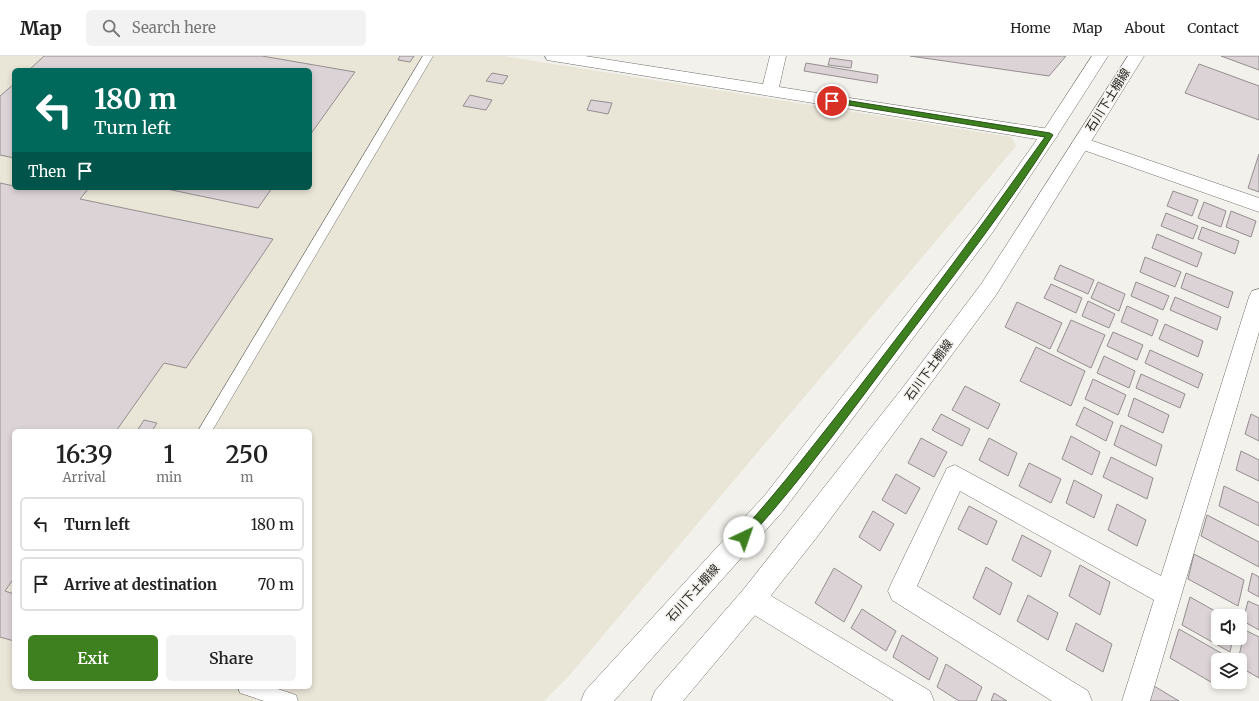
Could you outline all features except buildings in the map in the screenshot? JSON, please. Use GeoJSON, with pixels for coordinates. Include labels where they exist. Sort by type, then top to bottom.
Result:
{"type":"FeatureCollection","features":[{"type":"Feature","properties":{"kind":"street"},"geometry":{"type":"LineString","coordinates":[[552,56],[1050,135]]}},
{"type":"Feature","properties":{"kind":"street"},"geometry":{"type":"LineString","coordinates":[[770,91],[778,56]]}},
{"type":"Feature","properties":{"kind":"street","name":"石川下土棚線"},"geometry":{"type":"LineString","coordinates":[[595,701],[774,502],[985,228],[1050,135],[1100,56]]}},
{"type":"Feature","properties":{"kind":"street","name":"石川下土棚線"},"geometry":{"type":"LineString","coordinates":[[665,701],[752,599],[912,393],[989,289],[1136,56]]}},
{"type":"Feature","properties":{"kind":"street"},"geometry":{"type":"LineString","coordinates":[[1081,143],[1259,205]]}},
{"type":"Feature","properties":{"kind":"street"},"geometry":{"type":"LineString","coordinates":[[1136,701],[1259,298]]}},
{"type":"Feature","properties":{"kind":"street"},"geometry":{"type":"LineString","coordinates":[[1078,701],[901,591],[954,476],[1169,594]]}},
{"type":"Feature","properties":{"kind":"street"},"geometry":{"type":"LineString","coordinates":[[752,599],[920,701]]}},
{"type":"Feature","properties":{"kind":"lane"},"geometry":{"type":"LineString","coordinates":[[206,429],[428,56]]}},
{"type":"Feature","properties":{"kind":"lane"},"geometry":{"type":"LineString","coordinates":[[252,689],[290,701]]}},
{"type":"Feature","properties":{"kind":"shaded area"},"geometry":{"type":"Polygon","coordinates":[[[0,56],[503,56],[1011,137],[1016,146],[568,677],[544,701],[0,701],[0,56]]]}},
{"type":"Feature","properties":{"kind":"route"},"geometry":{"type":"LineString","coordinates":[[744,537],[774,502],[876,372],[985,228],[1050,135],[832,101]]}}]}
